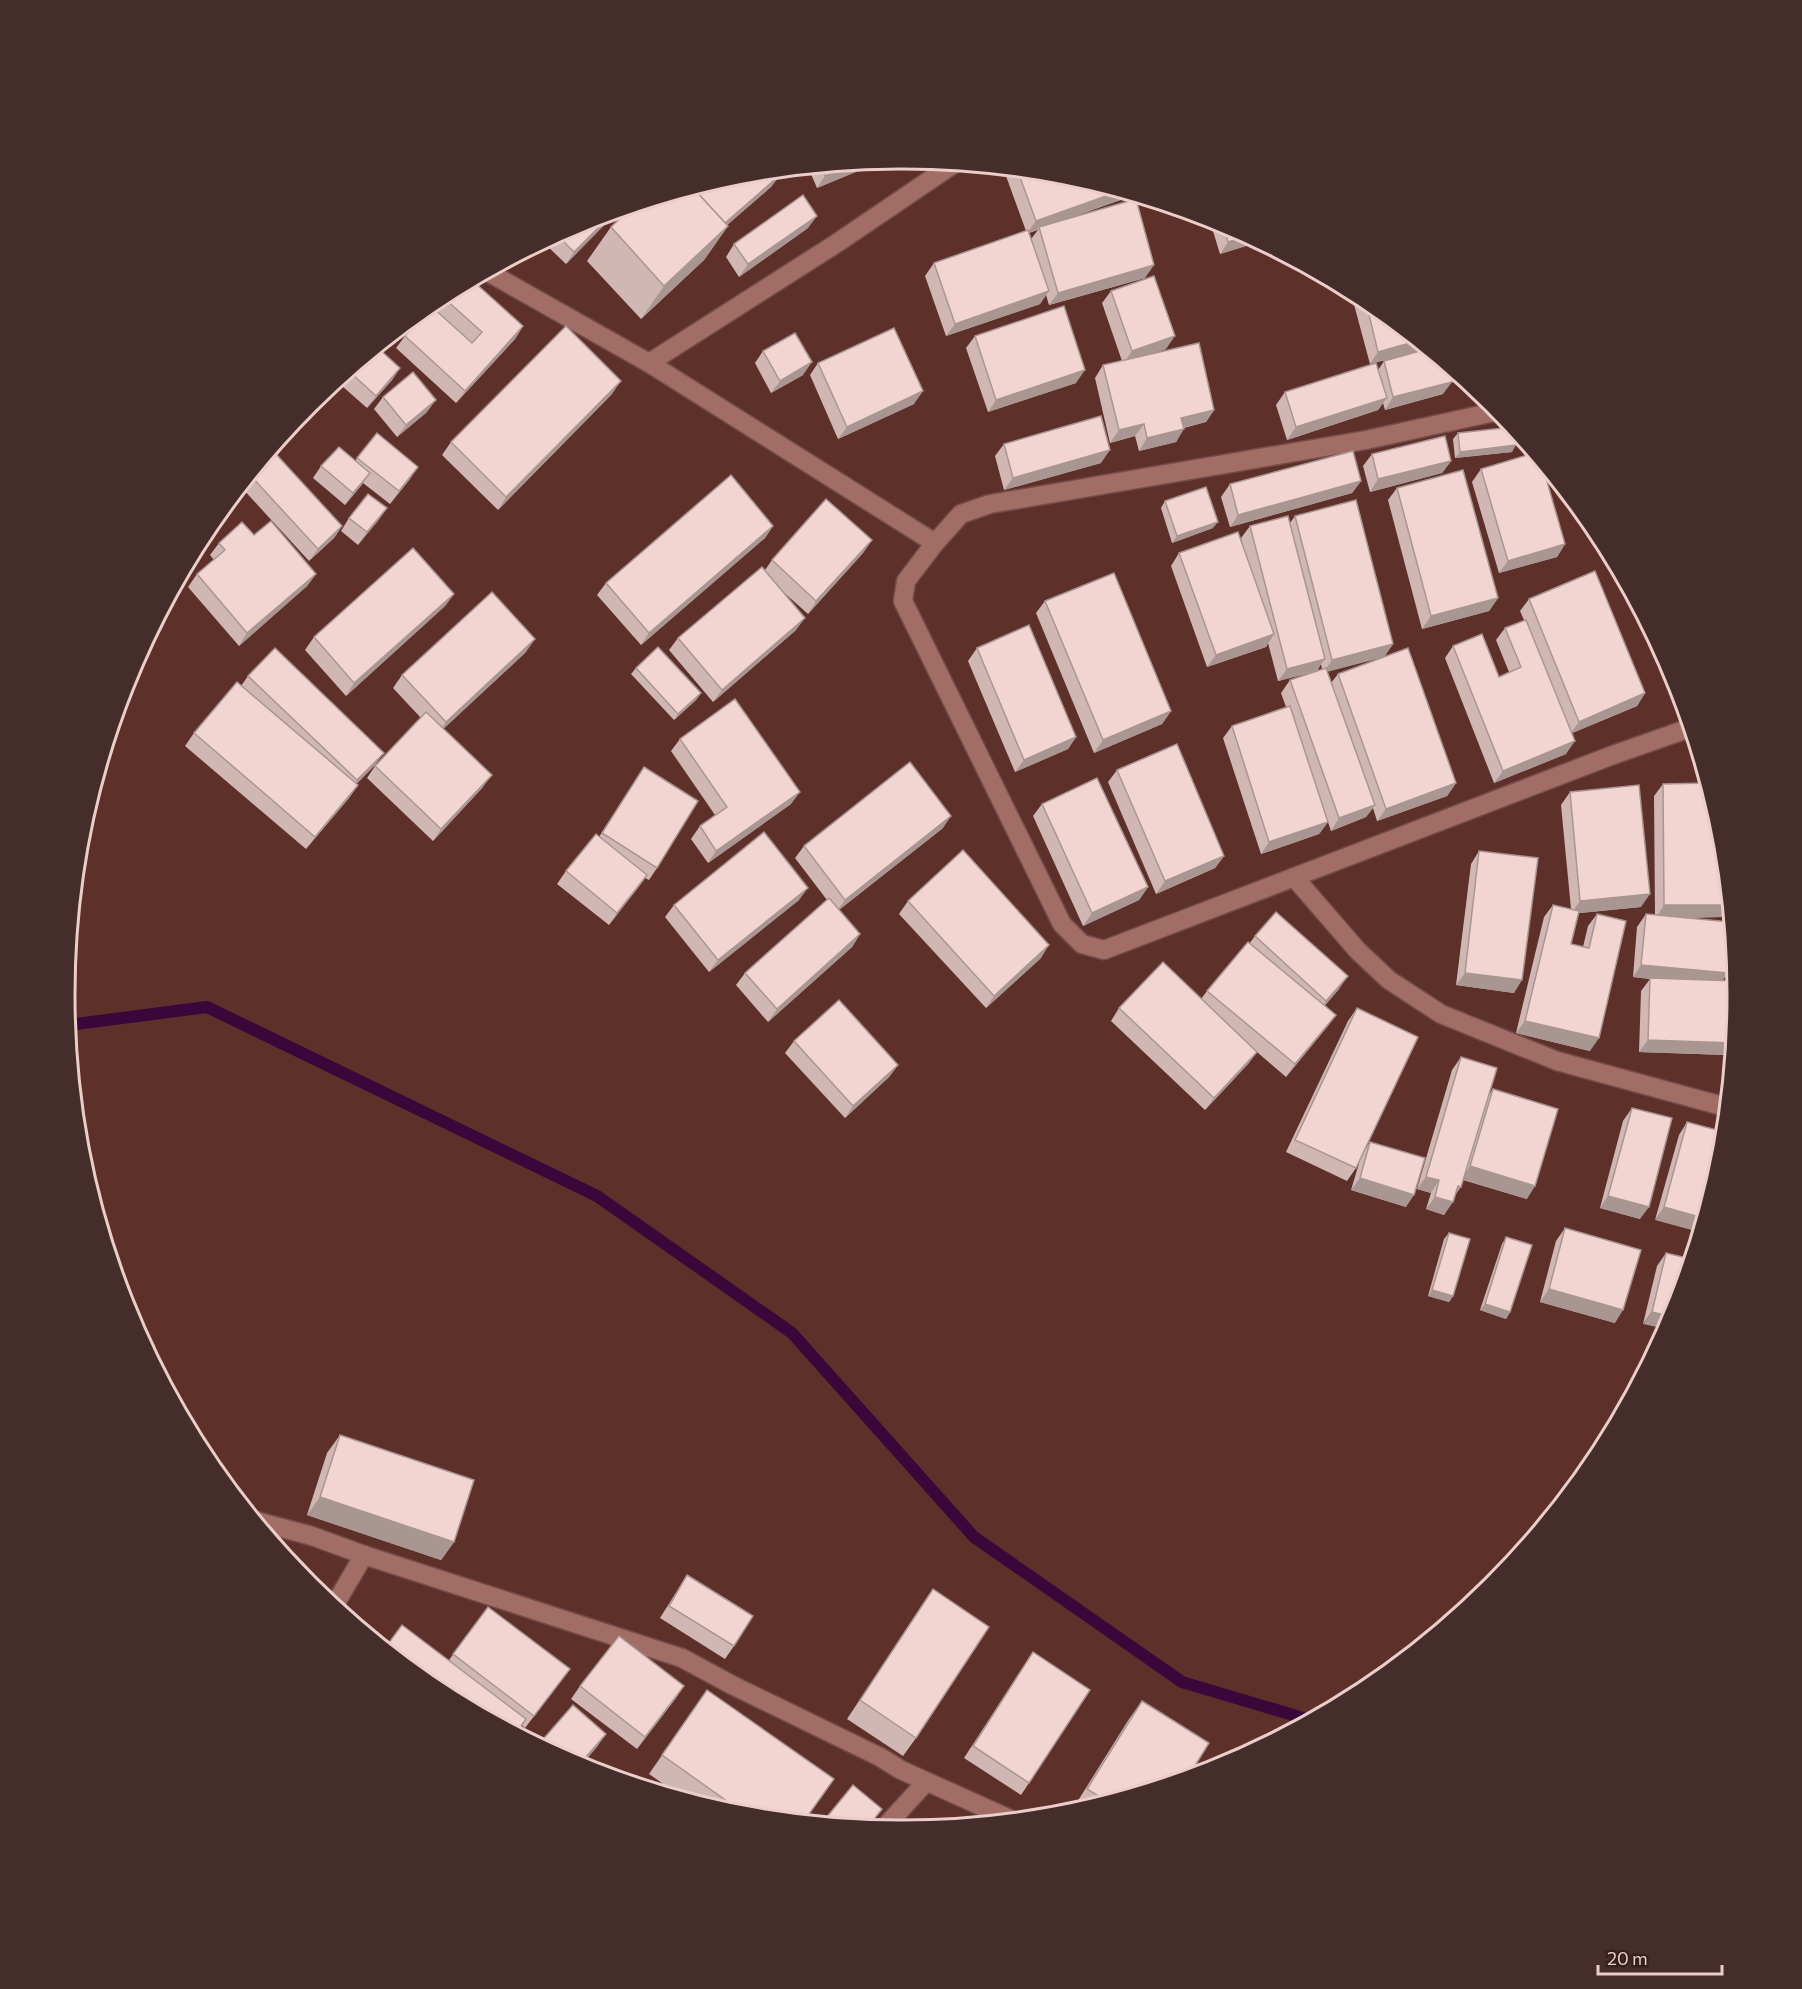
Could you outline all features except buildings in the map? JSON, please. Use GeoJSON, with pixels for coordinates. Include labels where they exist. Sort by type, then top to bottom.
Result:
{"type":"FeatureCollection","features":[{"type":"Feature","properties":{"kind":"street"},"geometry":{"type":"LineString","coordinates":[[649,363],[837,243],[945,170]]}},
{"type":"Feature","properties":{"kind":"street"},"geometry":{"type":"LineString","coordinates":[[494,276],[649,363],[935,543]]}},
{"type":"Feature","properties":{"kind":"street"},"geometry":{"type":"LineString","coordinates":[[1488,413],[1365,440],[990,504],[961,514],[935,543],[906,581],[903,600],[1062,924],[1082,944],[1104,950],[1613,755],[1683,730]]}},
{"type":"Feature","properties":{"kind":"street"},"geometry":{"type":"LineString","coordinates":[[1294,877],[1358,951],[1389,981],[1441,1014],[1557,1061],[1719,1105]]}},
{"type":"Feature","properties":{"kind":"street"},"geometry":{"type":"LineString","coordinates":[[268,1524],[312,1536],[682,1658],[880,1757],[901,1770],[999,1814]]}},
{"type":"Feature","properties":{"kind":"street"},"geometry":{"type":"LineString","coordinates":[[338,1599],[364,1555]]}},
{"type":"Feature","properties":{"kind":"street"},"geometry":{"type":"LineString","coordinates":[[891,1820],[926,1782]]}},
{"type":"Feature","properties":{"kind":"waterway"},"geometry":{"type":"LineString","coordinates":[[76,1024],[207,1007],[597,1196],[792,1333],[974,1537],[1182,1682],[1300,1717]]}}]}
